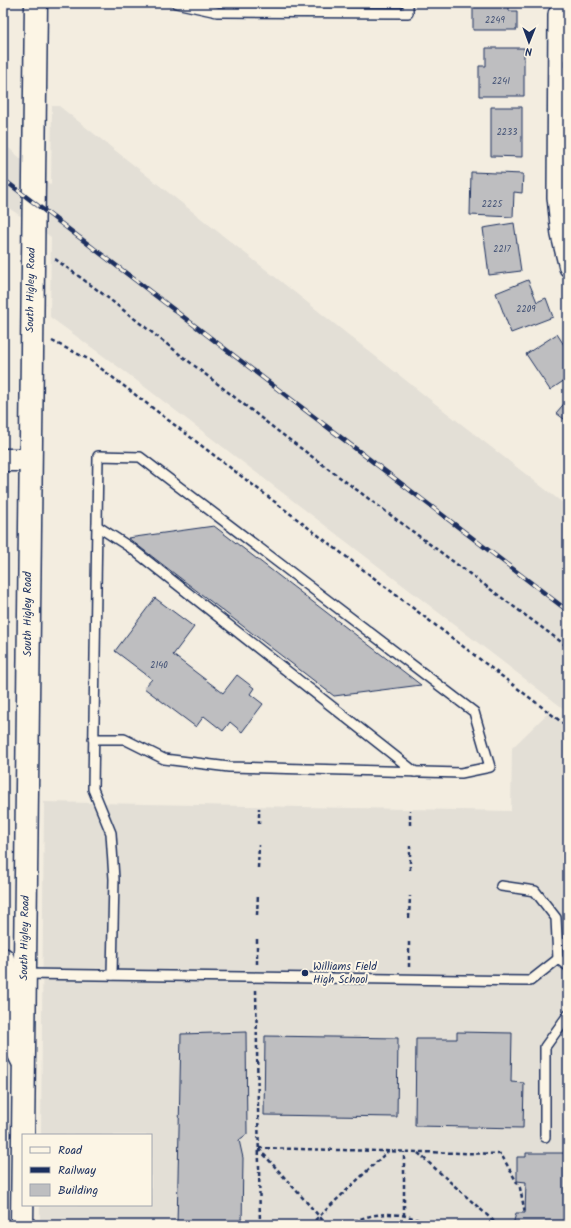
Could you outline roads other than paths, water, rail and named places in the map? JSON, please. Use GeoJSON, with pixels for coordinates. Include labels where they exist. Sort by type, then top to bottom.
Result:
{"type":"FeatureCollection","features":[{"type":"Feature","properties":{"kind":"main road","name":"South Higley Road"},"geometry":{"type":"LineString","coordinates":[[23,1134],[36,3]]}},
{"type":"Feature","properties":{"kind":"main road"},"geometry":{"type":"LineString","coordinates":[[3,460],[30,460]]}},
{"type":"Feature","properties":{"kind":"main road"},"geometry":{"type":"LineString","coordinates":[[3,959],[4,1025],[23,1063]]}},
{"type":"Feature","properties":{"kind":"main road","name":"South Higley Road"},"geometry":{"type":"LineString","coordinates":[[22,1206],[22,1225]]}},
{"type":"Feature","properties":{"kind":"street"},"geometry":{"type":"LineString","coordinates":[[562,14],[556,197],[560,235],[568,268]]}},
{"type":"Feature","properties":{"kind":"lane"},"geometry":{"type":"LineString","coordinates":[[176,3],[217,12],[408,13],[408,3]]}},
{"type":"Feature","properties":{"kind":"lane"},"geometry":{"type":"LineString","coordinates":[[93,739],[124,739],[164,759],[229,767],[461,773],[490,767],[474,712],[140,457],[98,456],[96,526],[93,739],[93,789],[112,834],[114,879],[112,975]]}},
{"type":"Feature","properties":{"kind":"lane"},"geometry":{"type":"LineString","coordinates":[[96,526],[131,548],[415,772]]}},
{"type":"Feature","properties":{"kind":"lane"},"geometry":{"type":"LineString","coordinates":[[501,886],[535,891],[556,918],[558,959]]}},
{"type":"Feature","properties":{"kind":"lane"},"geometry":{"type":"LineString","coordinates":[[24,974],[530,981],[558,959]]}},
{"type":"Feature","properties":{"kind":"lane"},"geometry":{"type":"LineString","coordinates":[[558,959],[568,966]]}},
{"type":"Feature","properties":{"kind":"lane"},"geometry":{"type":"LineString","coordinates":[[545,1137],[545,1047],[568,1015]]}},
{"type":"Feature","properties":{"kind":"railway"},"geometry":{"type":"LineString","coordinates":[[3,179],[568,611]]}},
{"type":"Feature","properties":{"kind":"place","name":"Williams Field High School"},"geometry":{"type":"Point","coordinates":[305,973]}}]}
